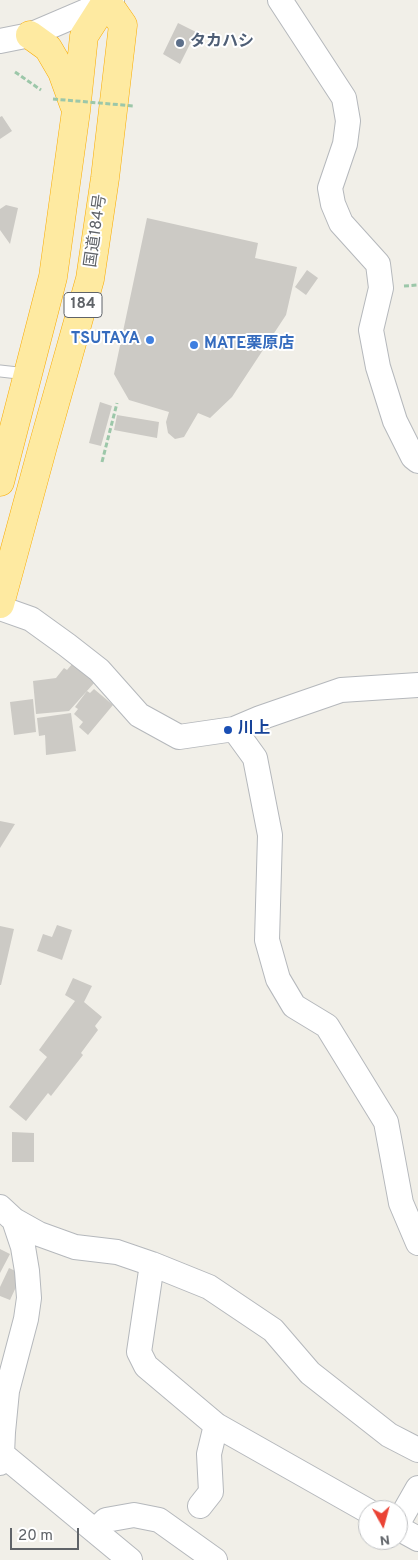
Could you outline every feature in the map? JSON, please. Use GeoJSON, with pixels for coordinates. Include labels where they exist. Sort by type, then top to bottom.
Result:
{"type":"FeatureCollection","features":[{"type":"Feature","properties":{"kind":"highway","name":"184"},"geometry":{"type":"LineString","coordinates":[[0,482],[3,454],[53,277],[76,111],[84,36],[109,1]]}},
{"type":"Feature","properties":{"kind":"highway","name":"国道184号"},"geometry":{"type":"LineString","coordinates":[[0,604],[42,446],[90,279],[105,178],[123,26],[109,1]]}},
{"type":"Feature","properties":{"kind":"highway"},"geometry":{"type":"LineString","coordinates":[[30,35],[48,48],[62,72],[76,111]]}},
{"type":"Feature","properties":{"kind":"street"},"geometry":{"type":"LineString","coordinates":[[280,0],[344,98],[348,121],[346,144],[330,188],[332,204],[341,223],[378,264],[381,288],[371,330],[378,367],[395,421],[413,457],[418,461]]}},
{"type":"Feature","properties":{"kind":"street"},"geometry":{"type":"LineString","coordinates":[[0,41],[30,35],[109,1]]}},
{"type":"Feature","properties":{"kind":"street"},"geometry":{"type":"LineString","coordinates":[[0,608],[31,619],[99,670],[140,715],[179,737],[234,729],[341,690],[418,684]]}},
{"type":"Feature","properties":{"kind":"street"},"geometry":{"type":"LineString","coordinates":[[234,729],[255,758],[270,835],[267,940],[278,979],[294,1006],[327,1026],[386,1122],[401,1203],[418,1243]]}},
{"type":"Feature","properties":{"kind":"street"},"geometry":{"type":"LineString","coordinates":[[7,1214],[39,1234],[75,1247],[117,1252],[210,1287],[273,1330],[310,1373],[389,1435],[418,1450]]}},
{"type":"Feature","properties":{"kind":"street"},"geometry":{"type":"LineString","coordinates":[[7,1214],[23,1247],[27,1271],[28,1298],[26,1319],[7,1392],[1,1459],[130,1560]]}},
{"type":"Feature","properties":{"kind":"street"},"geometry":{"type":"LineString","coordinates":[[152,1264],[139,1352],[146,1366],[216,1425],[358,1505]]}},
{"type":"Feature","properties":{"kind":"street"},"geometry":{"type":"LineString","coordinates":[[200,1506],[211,1492],[209,1454],[216,1425]]}},
{"type":"Feature","properties":{"kind":"street"},"geometry":{"type":"LineString","coordinates":[[408,1506],[418,1488]]}},
{"type":"Feature","properties":{"kind":"street"},"geometry":{"type":"LineString","coordinates":[[95,1531],[106,1520],[134,1515],[159,1520],[215,1560]]}},
{"type":"Feature","properties":{"kind":"lane"},"geometry":{"type":"LineString","coordinates":[[0,371],[27,374]]}},
{"type":"Feature","properties":{"kind":"path"},"geometry":{"type":"LineString","coordinates":[[15,72],[53,99],[134,106]]}},
{"type":"Feature","properties":{"kind":"path"},"geometry":{"type":"LineString","coordinates":[[102,462],[117,403]]}},
{"type":"Feature","properties":{"kind":"building","name":"タカハシ"},"geometry":{"type":"Polygon","coordinates":[[[178,23],[196,32],[180,64],[163,54],[178,23]]]}},
{"type":"Feature","properties":{"kind":"building"},"geometry":{"type":"Polygon","coordinates":[[[2,116],[12,131],[0,139],[0,117],[2,116]]]}},
{"type":"Feature","properties":{"kind":"building"},"geometry":{"type":"Polygon","coordinates":[[[6,205],[18,208],[10,244],[0,230],[0,209],[6,205]]]}},
{"type":"Feature","properties":{"kind":"building","name":"MATE栗原店"},"geometry":{"type":"Polygon","coordinates":[[[147,218],[258,243],[255,258],[297,267],[286,315],[232,397],[210,418],[198,413],[184,437],[175,439],[168,433],[166,422],[169,412],[129,400],[114,374],[147,218]]]}},
{"type":"Feature","properties":{"kind":"building"},"geometry":{"type":"Polygon","coordinates":[[[307,270],[318,278],[306,295],[295,287],[307,270]]]}},
{"type":"Feature","properties":{"kind":"building"},"geometry":{"type":"Polygon","coordinates":[[[100,402],[112,406],[101,446],[89,443],[100,402]]]}},
{"type":"Feature","properties":{"kind":"building"},"geometry":{"type":"Polygon","coordinates":[[[117,415],[159,422],[157,438],[114,430],[117,415]]]}},
{"type":"Feature","properties":{"kind":"building"},"geometry":{"type":"Polygon","coordinates":[[[73,663],[95,682],[69,711],[36,714],[33,681],[56,678],[64,668],[67,670],[73,663]]]}},
{"type":"Feature","properties":{"kind":"building"},"geometry":{"type":"Polygon","coordinates":[[[94,689],[113,705],[88,735],[79,727],[83,722],[74,714],[78,709],[75,707],[87,691],[90,693],[94,689]]]}},
{"type":"Feature","properties":{"kind":"building"},"geometry":{"type":"Polygon","coordinates":[[[33,699],[36,732],[14,735],[10,702],[33,699]]]}},
{"type":"Feature","properties":{"kind":"building"},"geometry":{"type":"Polygon","coordinates":[[[71,713],[76,751],[46,755],[45,735],[39,736],[37,718],[71,713]]]}},
{"type":"Feature","properties":{"kind":"building"},"geometry":{"type":"Polygon","coordinates":[[[0,821],[15,824],[0,848],[0,821]]]}},
{"type":"Feature","properties":{"kind":"building"},"geometry":{"type":"Polygon","coordinates":[[[57,925],[72,930],[62,960],[37,951],[43,934],[52,937],[57,925]]]}},
{"type":"Feature","properties":{"kind":"building"},"geometry":{"type":"Polygon","coordinates":[[[0,926],[14,929],[1,985],[0,985],[0,926]]]}},
{"type":"Feature","properties":{"kind":"building"},"geometry":{"type":"Polygon","coordinates":[[[73,978],[92,986],[84,1002],[102,1017],[95,1026],[98,1030],[81,1053],[83,1055],[51,1096],[48,1093],[26,1121],[9,1107],[47,1057],[39,1050],[75,1001],[65,995],[73,978]]]}},
{"type":"Feature","properties":{"kind":"building"},"geometry":{"type":"Polygon","coordinates":[[[12,1132],[34,1133],[34,1162],[12,1162],[12,1132]]]}},
{"type":"Feature","properties":{"kind":"building"},"geometry":{"type":"Polygon","coordinates":[[[0,1249],[10,1254],[0,1273],[0,1249]]]}},
{"type":"Feature","properties":{"kind":"building"},"geometry":{"type":"Polygon","coordinates":[[[9,1268],[22,1274],[10,1300],[0,1296],[0,1287],[9,1268]]]}},
{"type":"Feature","properties":{"kind":"place","name":"タカハシ"},"geometry":{"type":"Point","coordinates":[180,43]}},
{"type":"Feature","properties":{"kind":"place","name":"TSUTAYA"},"geometry":{"type":"Point","coordinates":[150,340]}},
{"type":"Feature","properties":{"kind":"place","name":"MATE栗原店"},"geometry":{"type":"Point","coordinates":[194,345]}},
{"type":"Feature","properties":{"kind":"place","name":"川上"},"geometry":{"type":"Point","coordinates":[228,730]}}]}
